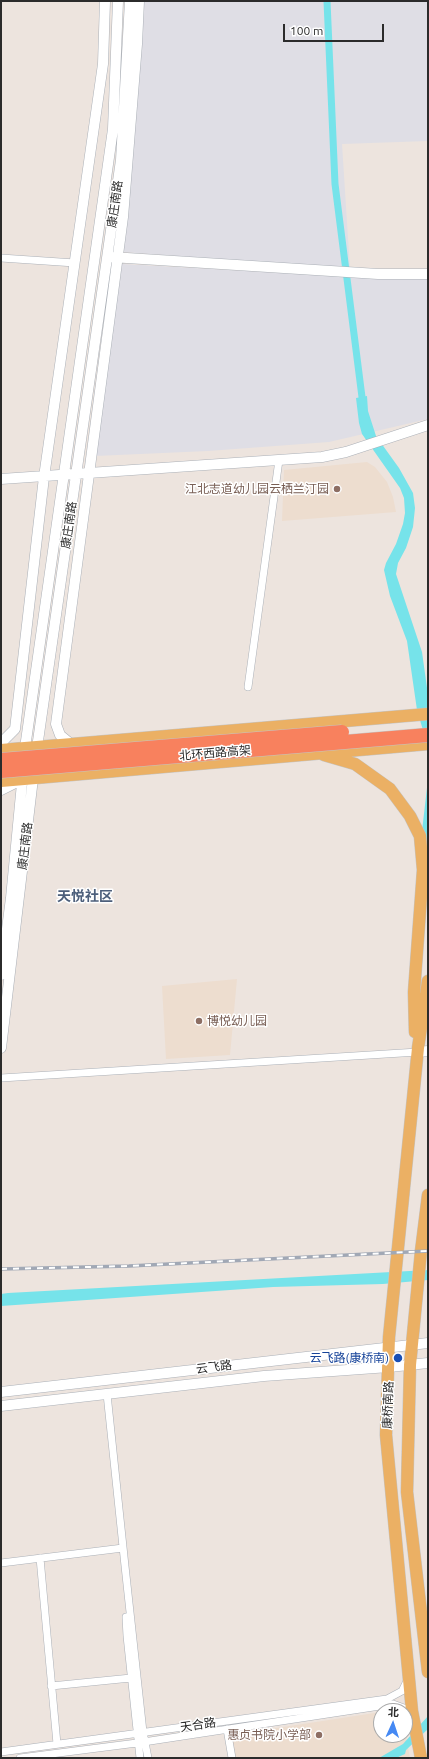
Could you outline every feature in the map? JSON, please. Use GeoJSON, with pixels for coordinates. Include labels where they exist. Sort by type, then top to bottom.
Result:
{"type":"FeatureCollection","features":[{"type":"Feature","properties":{"kind":"highway","name":"北环西路高架"},"geometry":{"type":"LineString","coordinates":[[1,760],[428,725]]}},
{"type":"Feature","properties":{"kind":"highway","name":"北环西路高架"},"geometry":{"type":"LineString","coordinates":[[1,772],[428,734]]}},
{"type":"Feature","properties":{"kind":"main road"},"geometry":{"type":"LineString","coordinates":[[1,740],[4,740],[15,730],[44,477],[103,64],[105,1]]}},
{"type":"Feature","properties":{"kind":"main road","name":"康庄南路"},"geometry":{"type":"LineString","coordinates":[[1,1048],[31,748],[64,475],[113,129],[118,1]]}},
{"type":"Feature","properties":{"kind":"main road","name":"康庄南路"},"geometry":{"type":"LineString","coordinates":[[31,748],[113,257],[121,160],[130,1]]}},
{"type":"Feature","properties":{"kind":"main road"},"geometry":{"type":"LineString","coordinates":[[71,744],[60,735],[56,724],[89,474],[113,257],[124,209],[139,1]]}},
{"type":"Feature","properties":{"kind":"main road"},"geometry":{"type":"LineString","coordinates":[[113,257],[352,273],[428,274]]}},
{"type":"Feature","properties":{"kind":"main road"},"geometry":{"type":"LineString","coordinates":[[1,479],[279,460],[337,454],[428,425]]}},
{"type":"Feature","properties":{"kind":"main road"},"geometry":{"type":"LineString","coordinates":[[1,750],[428,714]]}},
{"type":"Feature","properties":{"kind":"main road"},"geometry":{"type":"LineString","coordinates":[[15,730],[31,748]]}},
{"type":"Feature","properties":{"kind":"main road"},"geometry":{"type":"LineString","coordinates":[[1,781],[428,744]]}},
{"type":"Feature","properties":{"kind":"main road"},"geometry":{"type":"LineString","coordinates":[[317,753],[355,764],[390,789],[410,816],[420,836],[423,870],[414,992],[414,1026],[421,1050]]}},
{"type":"Feature","properties":{"kind":"main road"},"geometry":{"type":"LineString","coordinates":[[1,790],[28,779]]}},
{"type":"Feature","properties":{"kind":"main road","name":"康庄南路"},"geometry":{"type":"LineString","coordinates":[[1,975],[28,779]]}},
{"type":"Feature","properties":{"kind":"main road","name":"康桥南路"},"geometry":{"type":"LineString","coordinates":[[411,1703],[386,1435],[389,1347],[396,1266],[428,981]]}},
{"type":"Feature","properties":{"kind":"main road","name":"康桥南路"},"geometry":{"type":"LineString","coordinates":[[428,1195],[410,1365],[407,1492],[428,1672]]}},
{"type":"Feature","properties":{"kind":"main road","name":"云飞路"},"geometry":{"type":"LineString","coordinates":[[1,1392],[428,1342]]}},
{"type":"Feature","properties":{"kind":"main road","name":"云飞路"},"geometry":{"type":"LineString","coordinates":[[1,1406],[264,1376],[428,1363]]}},
{"type":"Feature","properties":{"kind":"main road","name":"康桥南路"},"geometry":{"type":"LineString","coordinates":[[413,1716],[421,1758]]}},
{"type":"Feature","properties":{"kind":"street"},"geometry":{"type":"LineString","coordinates":[[1,258],[74,263]]}},
{"type":"Feature","properties":{"kind":"street"},"geometry":{"type":"LineString","coordinates":[[248,687],[279,460]]}},
{"type":"Feature","properties":{"kind":"street"},"geometry":{"type":"LineString","coordinates":[[1,1078],[421,1050]]}},
{"type":"Feature","properties":{"kind":"street"},"geometry":{"type":"LineString","coordinates":[[107,1394],[123,1548],[127,1636],[131,1678],[140,1733],[145,1742],[148,1758]]}},
{"type":"Feature","properties":{"kind":"street"},"geometry":{"type":"LineString","coordinates":[[1,1563],[123,1548]]}},
{"type":"Feature","properties":{"kind":"street"},"geometry":{"type":"LineString","coordinates":[[40,1558],[57,1744]]}},
{"type":"Feature","properties":{"kind":"street"},"geometry":{"type":"LineString","coordinates":[[124,1566],[140,1733],[137,1743],[140,1758]]}},
{"type":"Feature","properties":{"kind":"street","name":"天合路"},"geometry":{"type":"LineString","coordinates":[[1,1752],[387,1699],[402,1691],[408,1677]]}},
{"type":"Feature","properties":{"kind":"street"},"geometry":{"type":"LineString","coordinates":[[51,1686],[131,1678]]}},
{"type":"Feature","properties":{"kind":"street","name":"天合路"},"geometry":{"type":"LineString","coordinates":[[20,1758],[145,1742],[373,1707]]}},
{"type":"Feature","properties":{"kind":"street"},"geometry":{"type":"LineString","coordinates":[[228,1729],[232,1758]]}},
{"type":"Feature","properties":{"kind":"shaded area"},"geometry":{"type":"Polygon","coordinates":[[[143,1],[428,1],[428,141],[342,144],[350,269],[123,252],[143,1]]]}},
{"type":"Feature","properties":{"kind":"shaded area"},"geometry":{"type":"Polygon","coordinates":[[[122,264],[376,278],[428,278],[428,419],[329,442],[208,451],[95,456],[122,264]]]}},
{"type":"Feature","properties":{"kind":"shaded area","name":"江北志道幼儿园云栖兰汀园"},"geometry":{"type":"Polygon","coordinates":[[[367,462],[375,467],[387,482],[393,497],[396,512],[282,521],[284,470],[367,462]]]}},
{"type":"Feature","properties":{"kind":"shaded area","name":"博悦幼儿园"},"geometry":{"type":"Polygon","coordinates":[[[237,979],[230,1055],[166,1059],[162,986],[237,979]]]}},
{"type":"Feature","properties":{"kind":"shaded area","name":"惠贞书院小学部"},"geometry":{"type":"Polygon","coordinates":[[[373,1713],[373,1743],[407,1743],[410,1758],[235,1758],[231,1735],[373,1713]]]}},
{"type":"Feature","properties":{"kind":"water"},"geometry":{"type":"Polygon","coordinates":[[[367,396],[368,411],[376,436],[399,468],[413,493],[415,508],[413,527],[406,548],[398,563],[396,574],[422,652],[428,695],[428,747],[417,710],[407,641],[390,596],[384,570],[403,524],[405,513],[404,498],[400,488],[362,434],[356,398],[367,396]]]}},
{"type":"Feature","properties":{"kind":"water"},"geometry":{"type":"Polygon","coordinates":[[[428,779],[428,844],[422,831],[428,779]]]}},
{"type":"Feature","properties":{"kind":"water"},"geometry":{"type":"Polygon","coordinates":[[[428,1270],[428,1280],[383,1284],[273,1287],[1,1306],[1,1294],[8,1293],[428,1270]]]}},
{"type":"Feature","properties":{"kind":"water"},"geometry":{"type":"Polygon","coordinates":[[[428,1716],[428,1729],[406,1750],[405,1754],[396,1758],[379,1758],[404,1743],[413,1743],[413,1733],[428,1716]]]}},
{"type":"Feature","properties":{"kind":"waterway"},"geometry":{"type":"LineString","coordinates":[[327,1],[335,184],[363,405]]}},
{"type":"Feature","properties":{"kind":"railway"},"geometry":{"type":"LineString","coordinates":[[1,1269],[129,1266],[428,1251]]}},
{"type":"Feature","properties":{"kind":"place","name":"江北志道幼儿园云栖兰汀园"},"geometry":{"type":"Point","coordinates":[337,489]}},
{"type":"Feature","properties":{"kind":"place","name":"博悦幼儿园"},"geometry":{"type":"Point","coordinates":[199,1021]}},
{"type":"Feature","properties":{"kind":"place","name":"云飞路(康桥南)"},"geometry":{"type":"Point","coordinates":[398,1358]}},
{"type":"Feature","properties":{"kind":"place","name":"惠贞书院小学部"},"geometry":{"type":"Point","coordinates":[319,1735]}},
{"type":"Feature","properties":{"kind":"district","name":"天悦社区"},"geometry":{"type":"Point","coordinates":[85,896]}}]}
